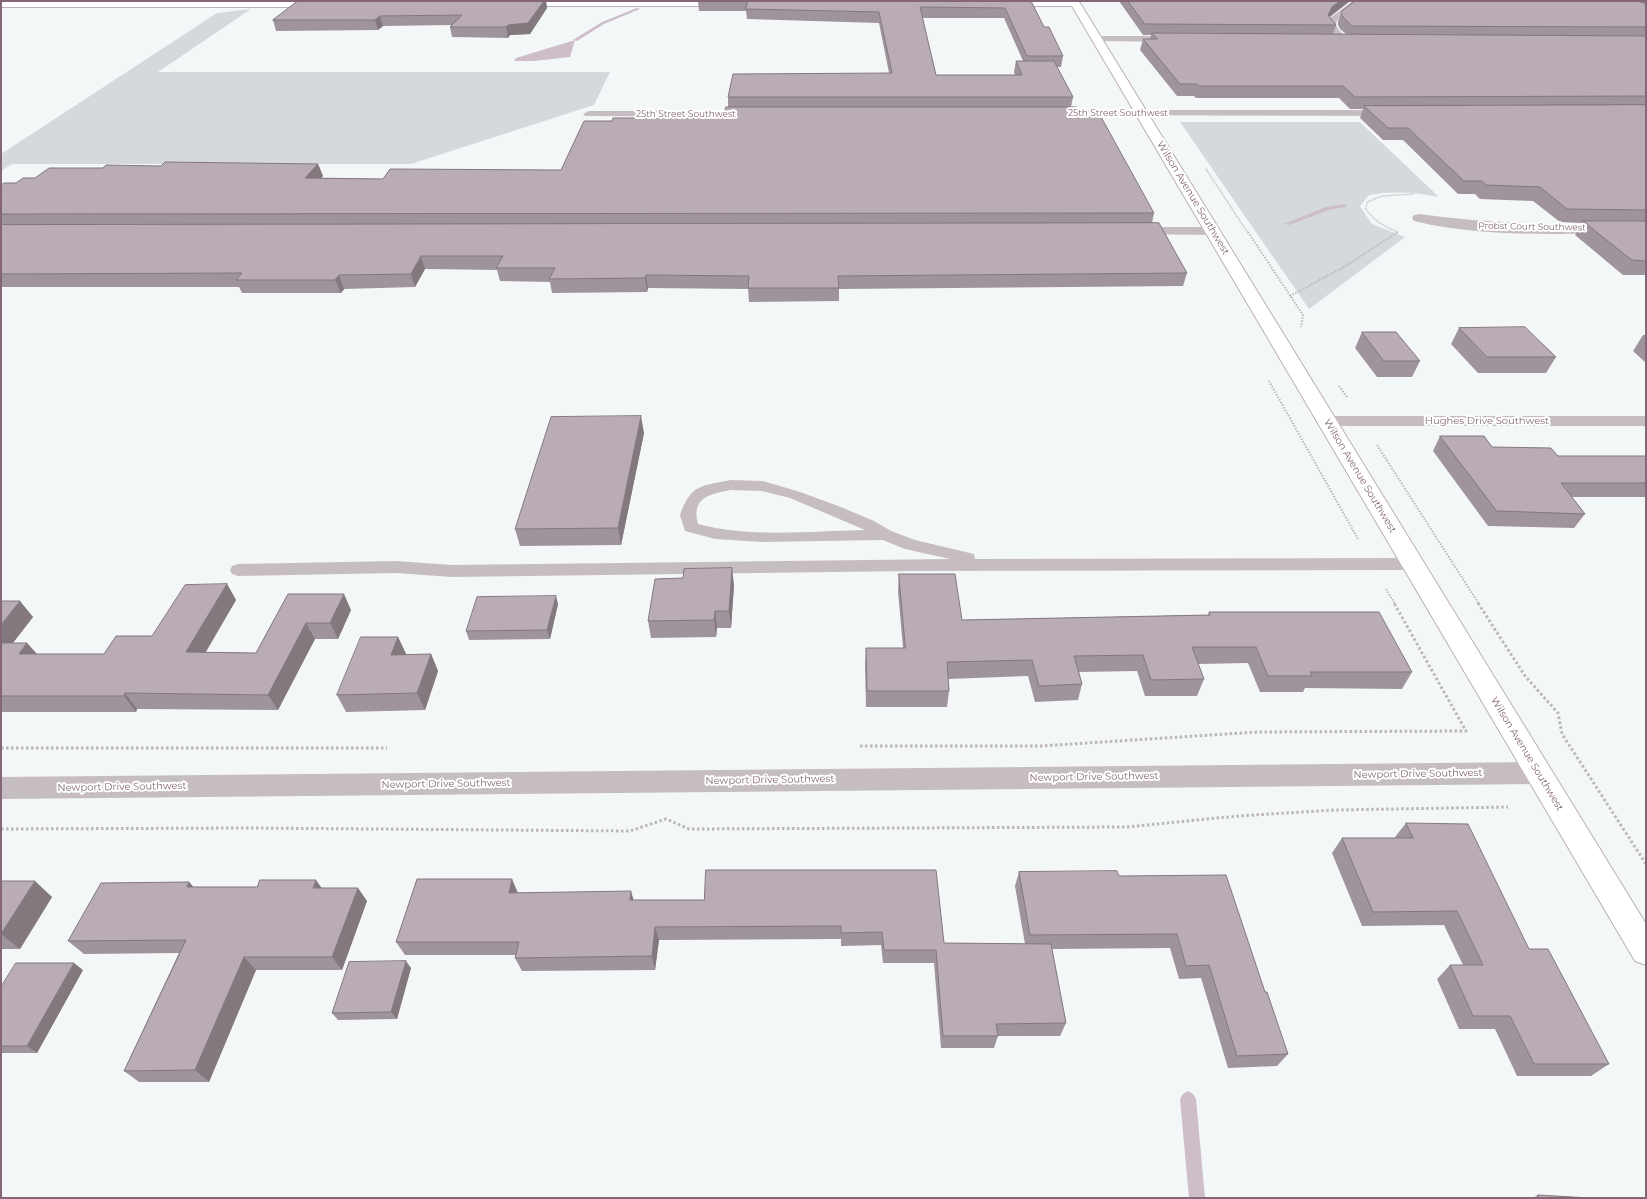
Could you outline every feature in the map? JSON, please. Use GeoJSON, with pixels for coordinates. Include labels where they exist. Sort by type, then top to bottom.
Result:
{"type":"FeatureCollection","features":[{"type":"Feature","properties":{"kind":"main road"},"geometry":{"type":"LineString","coordinates":[[997,3],[1075,2]]}},
{"type":"Feature","properties":{"kind":"main road","name":"Wilson Avenue Southwest"},"geometry":{"type":"LineString","coordinates":[[1075,2],[1646,951]]}},
{"type":"Feature","properties":{"kind":"main road"},"geometry":{"type":"LineString","coordinates":[[506,4],[736,3]]}},
{"type":"Feature","properties":{"kind":"main road"},"geometry":{"type":"LineString","coordinates":[[1,4],[333,4]]}},
{"type":"Feature","properties":{"kind":"street"},"geometry":{"type":"LineString","coordinates":[[1329,40],[1349,40],[1335,32],[1331,25],[1333,20],[1358,1]]}},
{"type":"Feature","properties":{"kind":"street"},"geometry":{"type":"LineString","coordinates":[[1097,39],[1188,39]]}},
{"type":"Feature","properties":{"kind":"street","name":"25th Street Southwest"},"geometry":{"type":"LineString","coordinates":[[1041,113],[1400,113]]}},
{"type":"Feature","properties":{"kind":"street","name":"25th Street Southwest"},"geometry":{"type":"LineString","coordinates":[[589,114],[764,114]]}},
{"type":"Feature","properties":{"kind":"street","name":"Probst Court Southwest"},"geometry":{"type":"LineString","coordinates":[[1419,218],[1467,225],[1513,228],[1646,228]]}},
{"type":"Feature","properties":{"kind":"street"},"geometry":{"type":"LineString","coordinates":[[1118,231],[1212,231]]}},
{"type":"Feature","properties":{"kind":"street","name":"Hughes Drive Southwest"},"geometry":{"type":"LineString","coordinates":[[1327,421],[1646,421]]}},
{"type":"Feature","properties":{"kind":"street","name":"Newport Drive Southwest"},"geometry":{"type":"LineString","coordinates":[[1,788],[1539,773]]}},
{"type":"Feature","properties":{"kind":"lane"},"geometry":{"type":"LineString","coordinates":[[885,536],[762,537],[715,534],[691,527],[688,515],[693,500],[704,490],[731,484],[763,486],[795,495],[836,511],[868,524],[885,536],[911,545],[991,564]]}},
{"type":"Feature","properties":{"kind":"lane"},"geometry":{"type":"LineString","coordinates":[[238,570],[396,567],[452,571],[991,564],[1413,564]]}},
{"type":"Feature","properties":{"kind":"path"},"geometry":{"type":"LineString","coordinates":[[1204,166],[1303,316],[1301,329]]}},
{"type":"Feature","properties":{"kind":"path"},"geometry":{"type":"LineString","coordinates":[[1290,296],[1344,267],[1398,232]]}},
{"type":"Feature","properties":{"kind":"path"},"geometry":{"type":"LineString","coordinates":[[860,746],[1041,746],[1257,732],[1466,731],[1265,374]]}},
{"type":"Feature","properties":{"kind":"path"},"geometry":{"type":"LineString","coordinates":[[1336,381],[1349,401]]}},
{"type":"Feature","properties":{"kind":"path"},"geometry":{"type":"LineString","coordinates":[[1375,442],[1525,676],[1558,713],[1562,734],[1646,864]]}},
{"type":"Feature","properties":{"kind":"path"},"geometry":{"type":"LineString","coordinates":[[1,748],[387,748]]}},
{"type":"Feature","properties":{"kind":"path"},"geometry":{"type":"LineString","coordinates":[[1,829],[246,828],[630,831],[666,819],[689,829],[994,829],[1126,827],[1238,816],[1334,810],[1508,806]]}},
{"type":"Feature","properties":{"kind":"shaded area"},"geometry":{"type":"Polygon","coordinates":[[[251,9],[158,72],[610,72],[594,105],[411,164],[12,164],[1,171],[1,154],[217,13],[251,9]]]}},
{"type":"Feature","properties":{"kind":"shaded area"},"geometry":{"type":"Polygon","coordinates":[[[575,40],[570,57],[534,61],[514,61],[516,58],[575,40]]]}},
{"type":"Feature","properties":{"kind":"shaded area"},"geometry":{"type":"Polygon","coordinates":[[[1180,122],[1360,122],[1439,197],[1404,193],[1369,195],[1360,206],[1372,224],[1405,237],[1309,309],[1180,122]]]}},
{"type":"Feature","properties":{"kind":"building"},"geometry":{"type":"Polygon","coordinates":[[[298,1],[544,1],[528,23],[508,25],[506,27],[450,27],[462,15],[380,16],[375,20],[273,20],[298,1]]]}},
{"type":"Feature","properties":{"kind":"building"},"geometry":{"type":"Polygon","coordinates":[[[748,1],[1031,1],[1044,27],[1049,27],[1063,56],[1027,56],[1005,8],[920,7],[936,75],[1022,75],[1016,61],[1054,61],[1073,97],[728,97],[733,74],[892,73],[879,12],[746,9],[748,1]]]}},
{"type":"Feature","properties":{"kind":"building"},"geometry":{"type":"Polygon","coordinates":[[[1128,1],[1340,1],[1332,7],[1328,15],[1336,25],[1145,24],[1128,1]]]}},
{"type":"Feature","properties":{"kind":"building"},"geometry":{"type":"Polygon","coordinates":[[[1355,1],[1638,1],[1646,4],[1646,27],[1352,26],[1341,14],[1342,11],[1355,1]]]}},
{"type":"Feature","properties":{"kind":"building"},"geometry":{"type":"Polygon","coordinates":[[[1152,33],[1646,36],[1646,96],[1355,97],[1343,86],[1199,86],[1197,84],[1180,84],[1143,39],[1157,39],[1152,33]]]}},
{"type":"Feature","properties":{"kind":"building"},"geometry":{"type":"Polygon","coordinates":[[[1646,105],[1646,210],[1567,209],[1540,187],[1486,185],[1482,181],[1464,181],[1408,128],[1388,128],[1364,106],[1646,105]]]}},
{"type":"Feature","properties":{"kind":"building"},"geometry":{"type":"Polygon","coordinates":[[[726,107],[1077,107],[1081,115],[1100,115],[1154,213],[1,214],[1,185],[4,183],[16,183],[23,178],[35,178],[49,168],[103,168],[106,165],[161,166],[165,162],[318,164],[305,178],[383,179],[390,169],[561,170],[584,121],[612,121],[613,118],[723,118],[726,107]]]}},
{"type":"Feature","properties":{"kind":"building"},"geometry":{"type":"Polygon","coordinates":[[[1583,221],[1646,221],[1646,261],[1632,260],[1583,221]]]}},
{"type":"Feature","properties":{"kind":"building"},"geometry":{"type":"Polygon","coordinates":[[[1159,223],[1187,273],[838,276],[839,288],[748,288],[749,276],[646,275],[645,278],[549,279],[555,268],[496,268],[503,256],[421,256],[411,274],[339,275],[335,280],[236,280],[242,273],[1,274],[1,225],[1159,223]]]}},
{"type":"Feature","properties":{"kind":"building"},"geometry":{"type":"Polygon","coordinates":[[[1525,327],[1556,357],[1487,357],[1459,328],[1525,327]]]}},
{"type":"Feature","properties":{"kind":"building"},"geometry":{"type":"Polygon","coordinates":[[[1362,332],[1396,332],[1420,361],[1384,361],[1362,332]]]}},
{"type":"Feature","properties":{"kind":"building"},"geometry":{"type":"Polygon","coordinates":[[[641,416],[618,528],[515,529],[551,417],[641,416]]]}},
{"type":"Feature","properties":{"kind":"building"},"geometry":{"type":"Polygon","coordinates":[[[1440,436],[1484,436],[1492,447],[1551,448],[1558,456],[1646,456],[1646,483],[1561,483],[1585,514],[1497,511],[1440,436]]]}},
{"type":"Feature","properties":{"kind":"building"},"geometry":{"type":"Polygon","coordinates":[[[732,568],[729,611],[715,611],[714,620],[648,621],[655,579],[683,578],[684,569],[732,568]]]}},
{"type":"Feature","properties":{"kind":"building"},"geometry":{"type":"Polygon","coordinates":[[[899,574],[955,574],[962,620],[1210,615],[1209,612],[1379,612],[1412,672],[1310,672],[1312,676],[1268,676],[1256,647],[1192,647],[1204,679],[1151,680],[1143,655],[1074,656],[1082,684],[1039,686],[1032,660],[947,662],[949,691],[867,691],[866,648],[905,648],[899,574]]]}},
{"type":"Feature","properties":{"kind":"building"},"geometry":{"type":"Polygon","coordinates":[[[227,584],[186,652],[256,653],[288,594],[344,594],[330,623],[306,623],[268,695],[125,693],[124,696],[1,696],[1,643],[27,643],[19,654],[104,654],[116,636],[152,636],[185,585],[227,584]]]}},
{"type":"Feature","properties":{"kind":"building"},"geometry":{"type":"Polygon","coordinates":[[[556,596],[547,630],[466,631],[477,597],[556,596]]]}},
{"type":"Feature","properties":{"kind":"building"},"geometry":{"type":"Polygon","coordinates":[[[1,601],[20,601],[1,625],[1,601]]]}},
{"type":"Feature","properties":{"kind":"building"},"geometry":{"type":"Polygon","coordinates":[[[361,637],[398,637],[391,655],[431,654],[417,693],[337,695],[361,637]]]}},
{"type":"Feature","properties":{"kind":"building"},"geometry":{"type":"Polygon","coordinates":[[[1406,823],[1468,824],[1529,949],[1548,949],[1609,1064],[1534,1064],[1510,1016],[1473,1016],[1450,965],[1483,965],[1457,911],[1373,912],[1342,838],[1413,838],[1406,823]]]}},
{"type":"Feature","properties":{"kind":"building"},"geometry":{"type":"Polygon","coordinates":[[[706,870],[936,870],[944,943],[1051,944],[1066,1023],[996,1024],[998,1036],[943,1036],[936,950],[884,950],[882,932],[841,933],[841,926],[655,927],[652,956],[515,958],[519,942],[396,942],[417,879],[512,879],[509,893],[631,891],[630,900],[704,900],[706,870]]]}},
{"type":"Feature","properties":{"kind":"building"},"geometry":{"type":"Polygon","coordinates":[[[1117,871],[1119,876],[1226,875],[1265,992],[1267,992],[1288,1054],[1237,1056],[1209,965],[1186,966],[1177,934],[1030,935],[1019,872],[1117,871]]]}},
{"type":"Feature","properties":{"kind":"building"},"geometry":{"type":"Polygon","coordinates":[[[260,880],[316,880],[313,888],[358,888],[332,957],[244,957],[195,1070],[124,1071],[186,940],[68,941],[101,883],[189,882],[187,887],[257,887],[260,880]]]}},
{"type":"Feature","properties":{"kind":"building"},"geometry":{"type":"Polygon","coordinates":[[[1,881],[35,881],[1,934],[1,881]]]}},
{"type":"Feature","properties":{"kind":"building"},"geometry":{"type":"Polygon","coordinates":[[[406,961],[391,1012],[332,1013],[349,962],[406,961]]]}},
{"type":"Feature","properties":{"kind":"building"},"geometry":{"type":"Polygon","coordinates":[[[16,963],[74,963],[27,1046],[1,1046],[1,987],[16,963]]]}},
{"type":"Feature","properties":{"kind":"building"},"geometry":{"type":"Polygon","coordinates":[[[1538,1195],[1590,1198],[1539,1198],[1538,1195]]]}},
{"type":"Feature","properties":{"kind":"waterway"},"geometry":{"type":"LineString","coordinates":[[575,40],[603,23],[638,9]]}},
{"type":"Feature","properties":{"kind":"waterway"},"geometry":{"type":"LineString","coordinates":[[1287,224],[1328,208],[1344,206]]}},
{"type":"Feature","properties":{"kind":"waterway"},"geometry":{"type":"LineString","coordinates":[[1188,1099],[1197,1198]]}}]}
